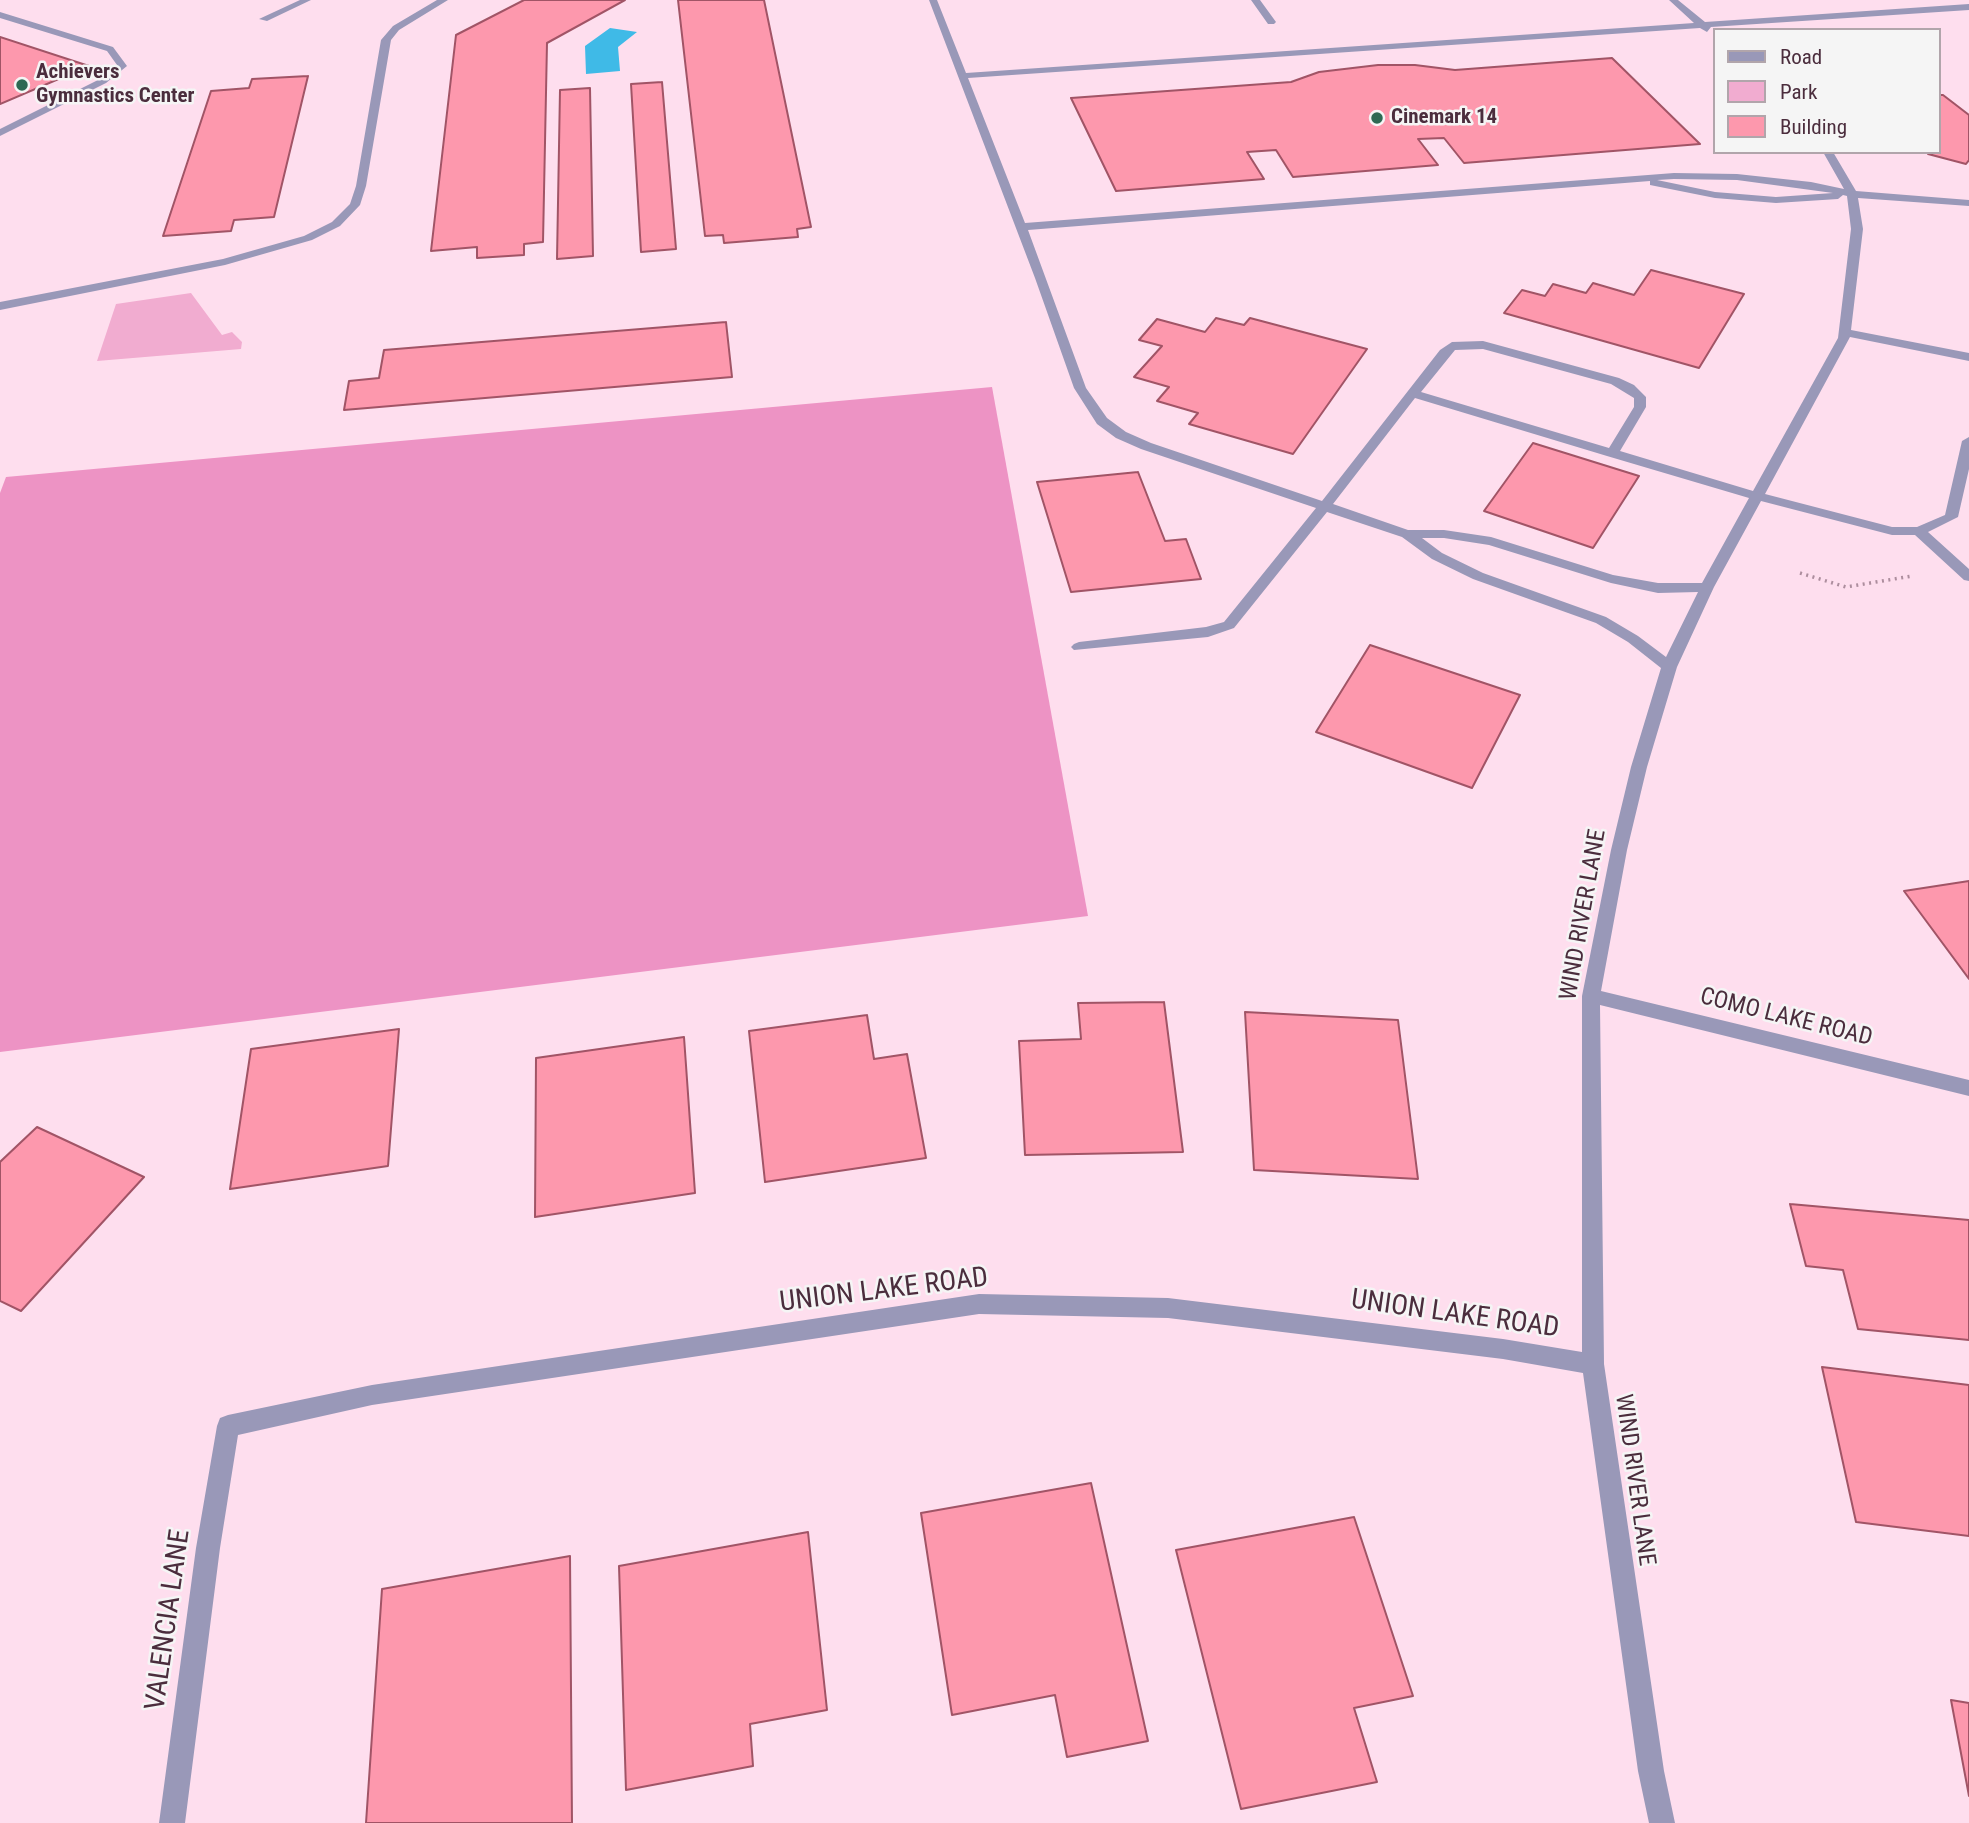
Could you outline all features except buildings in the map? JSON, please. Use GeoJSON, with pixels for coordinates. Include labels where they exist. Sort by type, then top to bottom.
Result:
{"type":"FeatureCollection","features":[{"type":"Feature","properties":{"kind":"street"},"geometry":{"type":"LineString","coordinates":[[264,19],[307,0]]}},
{"type":"Feature","properties":{"kind":"street"},"geometry":{"type":"LineString","coordinates":[[0,306],[225,262],[308,238],[336,224],[355,205],[361,186],[386,40],[396,28],[444,0]]}},
{"type":"Feature","properties":{"kind":"street"},"geometry":{"type":"LineString","coordinates":[[933,0],[1080,388],[1102,421],[1121,435],[1146,446],[1407,534],[1437,556],[1478,576],[1601,620],[1633,639],[1669,667]]}},
{"type":"Feature","properties":{"kind":"street"},"geometry":{"type":"LineString","coordinates":[[1255,0],[1271,22]]}},
{"type":"Feature","properties":{"kind":"street"},"geometry":{"type":"LineString","coordinates":[[1673,0],[1714,35]]}},
{"type":"Feature","properties":{"kind":"street"},"geometry":{"type":"LineString","coordinates":[[962,76],[1969,7]]}},
{"type":"Feature","properties":{"kind":"street"},"geometry":{"type":"LineString","coordinates":[[0,15],[110,49],[122,66],[103,82],[0,133]]}},
{"type":"Feature","properties":{"kind":"street","name":"WIND RIVER LANE"},"geometry":{"type":"LineString","coordinates":[[1662,1823],[1651,1771],[1593,1364],[1591,996],[1625,826],[1639,767],[1669,667],[1707,587],[1845,332],[1857,229],[1852,194],[1829,154]]}},
{"type":"Feature","properties":{"kind":"street"},"geometry":{"type":"LineString","coordinates":[[1021,227],[1674,176],[1737,177],[1811,185],[1852,194],[1969,203]]}},
{"type":"Feature","properties":{"kind":"street"},"geometry":{"type":"LineString","coordinates":[[1642,180],[1715,195],[1776,200],[1852,194]]}},
{"type":"Feature","properties":{"kind":"street"},"geometry":{"type":"LineString","coordinates":[[1845,332],[1969,357]]}},
{"type":"Feature","properties":{"kind":"street"},"geometry":{"type":"LineString","coordinates":[[1079,648],[1208,632],[1229,625],[1242,612],[1444,352],[1452,346],[1483,345],[1615,381],[1640,397],[1640,407],[1612,453]]}},
{"type":"Feature","properties":{"kind":"street"},"geometry":{"type":"LineString","coordinates":[[1412,393],[1757,496],[1892,531],[1919,531],[1951,517],[1969,441]]}},
{"type":"Feature","properties":{"kind":"street"},"geometry":{"type":"LineString","coordinates":[[1919,531],[1969,577]]}},
{"type":"Feature","properties":{"kind":"street"},"geometry":{"type":"LineString","coordinates":[[1407,534],[1444,534],[1491,541],[1611,579],[1658,588],[1707,587]]}},
{"type":"Feature","properties":{"kind":"street","name":"COMO LAKE ROAD"},"geometry":{"type":"LineString","coordinates":[[1591,996],[1969,1088]]}},
{"type":"Feature","properties":{"kind":"street","name":"UNION LAKE ROAD"},"geometry":{"type":"LineString","coordinates":[[228,1426],[373,1395],[979,1304],[1168,1308],[1503,1349],[1593,1364]]}},
{"type":"Feature","properties":{"kind":"street","name":"VALENCIA LANE"},"geometry":{"type":"LineString","coordinates":[[172,1823],[208,1548],[228,1426]]}},
{"type":"Feature","properties":{"kind":"path"},"geometry":{"type":"LineString","coordinates":[[1800,573],[1846,587],[1913,576]]}},
{"type":"Feature","properties":{"kind":"green space"},"geometry":{"type":"Polygon","coordinates":[[[191,293],[222,335],[232,332],[242,342],[241,349],[97,361],[116,304],[191,293]]]}},
{"type":"Feature","properties":{"kind":"shaded area"},"geometry":{"type":"Polygon","coordinates":[[[992,387],[1088,916],[0,1052],[0,493],[6,477],[992,387]]]}},
{"type":"Feature","properties":{"kind":"water"},"geometry":{"type":"Polygon","coordinates":[[[610,28],[637,32],[618,47],[620,71],[586,74],[585,46],[610,28]]]}},
{"type":"Feature","properties":{"kind":"place","name":"Achievers Gymnastics Center"},"geometry":{"type":"Point","coordinates":[22,85]}},
{"type":"Feature","properties":{"kind":"place","name":"Cinemark 14"},"geometry":{"type":"Point","coordinates":[1377,118]}}]}
